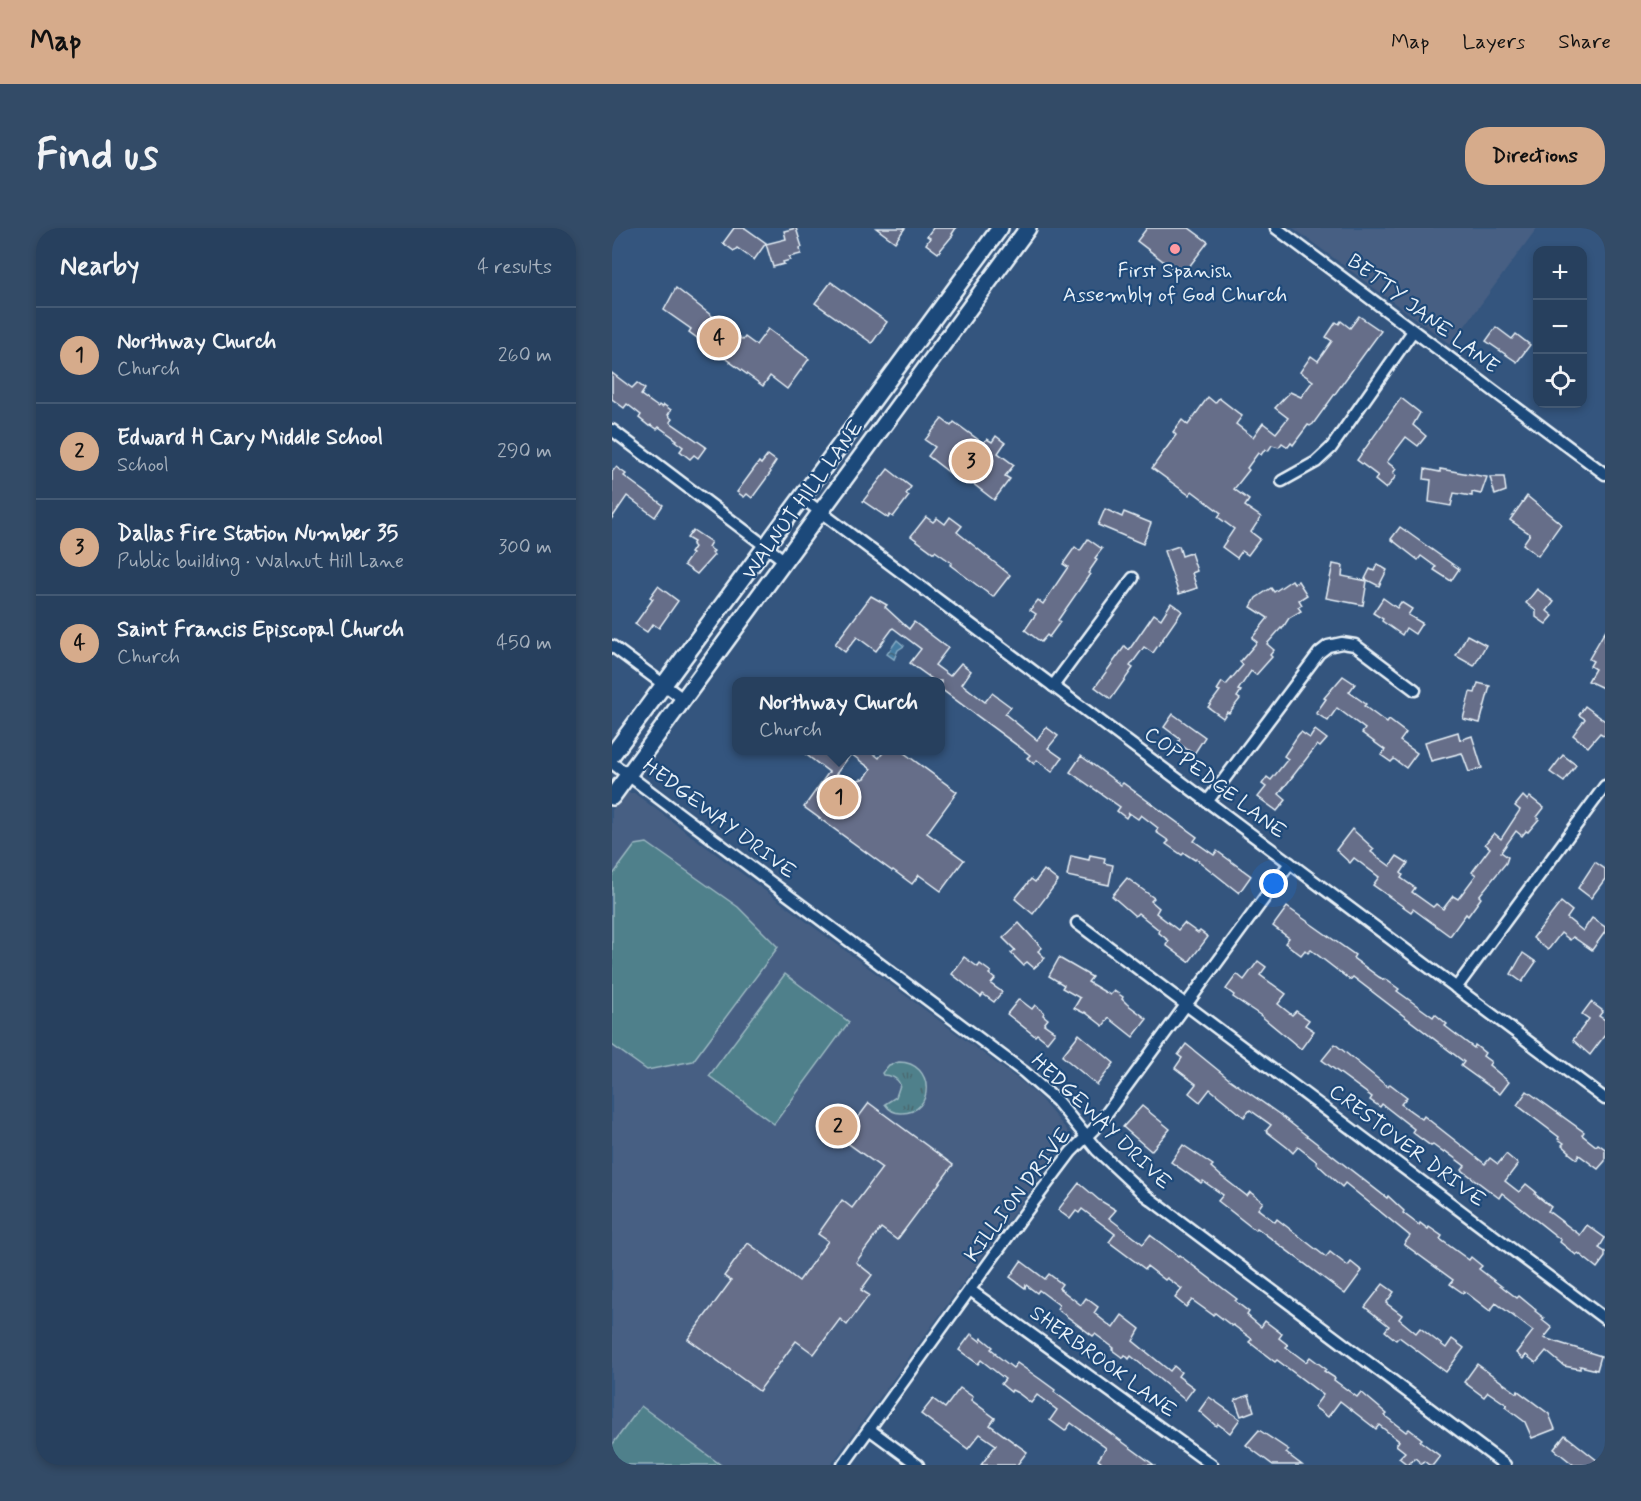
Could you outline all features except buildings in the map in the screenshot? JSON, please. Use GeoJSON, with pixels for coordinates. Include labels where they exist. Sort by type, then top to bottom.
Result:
{"type":"FeatureCollection","features":[{"type":"Feature","properties":{"kind":"main road","name":"WALNUT HILL LANE"},"geometry":{"type":"LineString","coordinates":[[612,755],[1000,228]]}},
{"type":"Feature","properties":{"kind":"main road","name":"WALNUT HILL LANE"},"geometry":{"type":"LineString","coordinates":[[612,797],[1024,230]]}},
{"type":"Feature","properties":{"kind":"main road"},"geometry":{"type":"LineString","coordinates":[[912,348],[931,361]]}},
{"type":"Feature","properties":{"kind":"main road"},"geometry":{"type":"LineString","coordinates":[[874,399],[893,412]]}},
{"type":"Feature","properties":{"kind":"main road"},"geometry":{"type":"LineString","coordinates":[[720,608],[740,623]]}},
{"type":"Feature","properties":{"kind":"street","name":"BETTY JANE LANE"},"geometry":{"type":"LineString","coordinates":[[1276,228],[1605,474]]}},
{"type":"Feature","properties":{"kind":"street"},"geometry":{"type":"LineString","coordinates":[[1282,481],[1316,462],[1330,448],[1413,331]]}},
{"type":"Feature","properties":{"kind":"street"},"geometry":{"type":"LineString","coordinates":[[612,430],[785,561]]}},
{"type":"Feature","properties":{"kind":"street","name":"COPPEDGE LANE"},"geometry":{"type":"LineString","coordinates":[[802,498],[1456,988],[1604,1096]]}},
{"type":"Feature","properties":{"kind":"street"},"geometry":{"type":"LineString","coordinates":[[1053,686],[1133,578]]}},
{"type":"Feature","properties":{"kind":"street"},"geometry":{"type":"LineString","coordinates":[[1207,801],[1319,653],[1328,646],[1342,643],[1355,645],[1415,690]]}},
{"type":"Feature","properties":{"kind":"street"},"geometry":{"type":"LineString","coordinates":[[612,646],[683,699]]}},
{"type":"Feature","properties":{"kind":"street","name":"HEDGEWAY DRIVE"},"geometry":{"type":"LineString","coordinates":[[612,763],[1024,1072],[1057,1101],[1097,1150],[1145,1195],[1505,1465]]}},
{"type":"Feature","properties":{"kind":"street"},"geometry":{"type":"LineString","coordinates":[[1456,988],[1605,786]]}},
{"type":"Feature","properties":{"kind":"street","name":"KILLION DRIVE"},"geometry":{"type":"LineString","coordinates":[[843,1465],[1065,1160],[1098,1125],[1290,863]]}},
{"type":"Feature","properties":{"kind":"street","name":"CRESTOVER DRIVE"},"geometry":{"type":"LineString","coordinates":[[1077,923],[1605,1319]]}},
{"type":"Feature","properties":{"kind":"street","name":"SHERBROOK LANE"},"geometry":{"type":"LineString","coordinates":[[970,1290],[1212,1465]]}},
{"type":"Feature","properties":{"kind":"street"},"geometry":{"type":"LineString","coordinates":[[869,1429],[918,1465]]}},
{"type":"Feature","properties":{"kind":"shaded area"},"geometry":{"type":"Polygon","coordinates":[[[1293,228],[1537,228],[1451,345],[1293,228]]]}},
{"type":"Feature","properties":{"kind":"shaded area"},"geometry":{"type":"Polygon","coordinates":[[[626,793],[634,793],[1023,1083],[1038,1096],[1067,1130],[1068,1137],[1063,1145],[831,1465],[612,1465],[612,810],[626,793]]]}},
{"type":"Feature","properties":{"kind":"green space"},"geometry":{"type":"Polygon","coordinates":[[[647,843],[738,907],[778,947],[693,1061],[647,1070],[612,1045],[612,876],[635,845],[647,843]]]}},
{"type":"Feature","properties":{"kind":"green space"},"geometry":{"type":"Polygon","coordinates":[[[785,974],[849,1022],[774,1124],[709,1076],[785,974]]]}},
{"type":"Feature","properties":{"kind":"green space"},"geometry":{"type":"Polygon","coordinates":[[[899,1062],[911,1064],[919,1070],[926,1088],[925,1097],[920,1105],[912,1111],[901,1113],[892,1111],[885,1104],[896,1097],[900,1085],[893,1077],[882,1073],[889,1065],[899,1062]]]}},
{"type":"Feature","properties":{"kind":"green space"},"geometry":{"type":"Polygon","coordinates":[[[641,1406],[721,1465],[612,1465],[612,1445],[641,1406]]]}},
{"type":"Feature","properties":{"kind":"water"},"geometry":{"type":"Polygon","coordinates":[[[897,640],[904,646],[898,650],[894,659],[887,654],[897,640]]]}},
{"type":"Feature","properties":{"kind":"place","name":"First Spanish Assembly of God Church"},"geometry":{"type":"Point","coordinates":[1175,249]}},
{"type":"Feature","properties":{"kind":"place","name":"Saint Francis Episcopal Church"},"geometry":{"type":"Point","coordinates":[719,338]}},
{"type":"Feature","properties":{"kind":"place","name":"Dallas Fire Station Number 35"},"geometry":{"type":"Point","coordinates":[971,461]}},
{"type":"Feature","properties":{"kind":"place","name":"Northway Church"},"geometry":{"type":"Point","coordinates":[839,797]}},
{"type":"Feature","properties":{"kind":"place","name":"Edward H Cary Middle School"},"geometry":{"type":"Point","coordinates":[838,1126]}}]}
